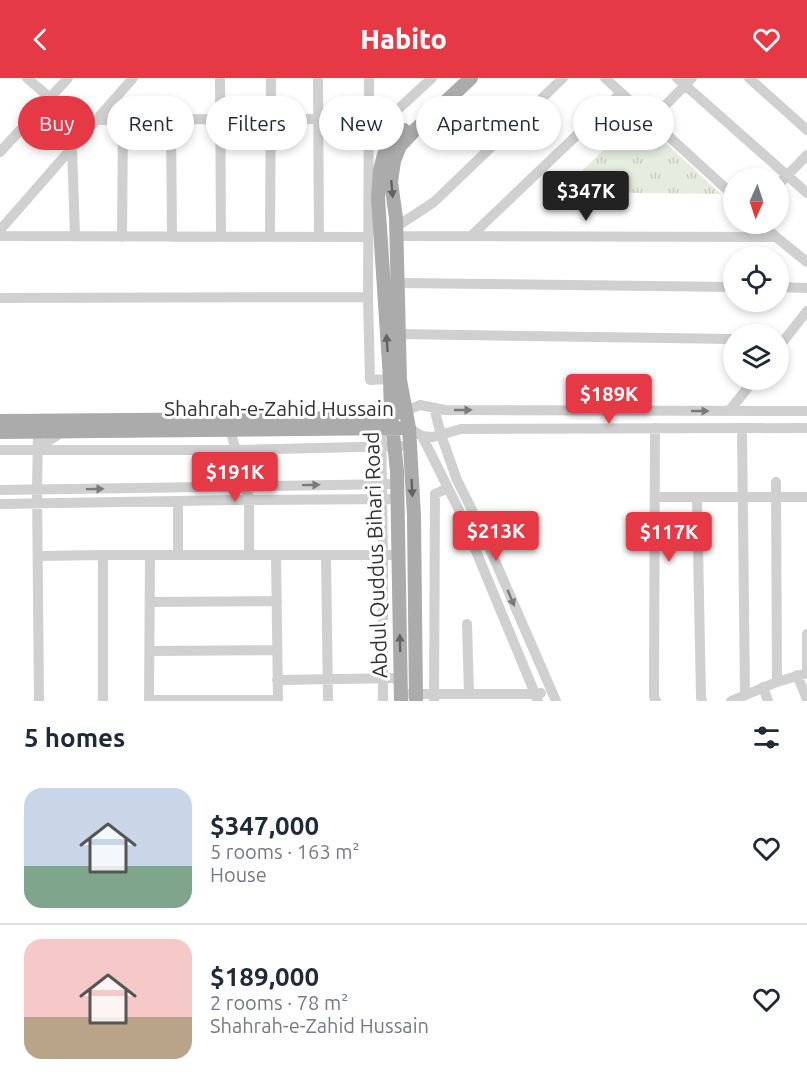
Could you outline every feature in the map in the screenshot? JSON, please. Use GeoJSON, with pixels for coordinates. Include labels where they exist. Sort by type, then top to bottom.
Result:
{"type":"FeatureCollection","features":[{"type":"Feature","properties":{"kind":"main road"},"geometry":{"type":"LineString","coordinates":[[404,136],[456,78]]}},
{"type":"Feature","properties":{"kind":"main road","name":"Abdul Quddus Bihari Road"},"geometry":{"type":"LineString","coordinates":[[404,142],[471,78]]}},
{"type":"Feature","properties":{"kind":"main road","name":"Abdul Quddus Bihari Road"},"geometry":{"type":"LineString","coordinates":[[392,150],[394,161],[391,182],[396,232],[400,380],[410,428],[414,516],[416,698]]}},
{"type":"Feature","properties":{"kind":"main road","name":"Abdul Quddus Bihari Road"},"geometry":{"type":"LineString","coordinates":[[392,150],[380,170],[378,198],[390,380],[388,447],[397,471],[401,698]]}},
{"type":"Feature","properties":{"kind":"main road","name":"Shahrah-e-Zahid Hussain"},"geometry":{"type":"LineString","coordinates":[[2,428],[38,430],[230,429],[387,422],[406,411]]}},
{"type":"Feature","properties":{"kind":"main road","name":"Shahrah-e-Zahid Hussain"},"geometry":{"type":"LineString","coordinates":[[2,428],[83,421],[387,422],[410,428]]}},
{"type":"Feature","properties":{"kind":"street"},"geometry":{"type":"LineString","coordinates":[[27,78],[48,96]]}},
{"type":"Feature","properties":{"kind":"street"},"geometry":{"type":"LineString","coordinates":[[52,96],[68,78]]}},
{"type":"Feature","properties":{"kind":"street"},"geometry":{"type":"LineString","coordinates":[[96,120],[133,78]]}},
{"type":"Feature","properties":{"kind":"street"},"geometry":{"type":"LineString","coordinates":[[220,78],[220,96]]}},
{"type":"Feature","properties":{"kind":"street"},"geometry":{"type":"LineString","coordinates":[[271,78],[271,96]]}},
{"type":"Feature","properties":{"kind":"street"},"geometry":{"type":"LineString","coordinates":[[318,78],[319,237]]}},
{"type":"Feature","properties":{"kind":"street"},"geometry":{"type":"LineString","coordinates":[[369,78],[369,96]]}},
{"type":"Feature","properties":{"kind":"street"},"geometry":{"type":"LineString","coordinates":[[404,104],[432,78]]}},
{"type":"Feature","properties":{"kind":"street"},"geometry":{"type":"LineString","coordinates":[[396,232],[434,202],[563,78]]}},
{"type":"Feature","properties":{"kind":"street"},"geometry":{"type":"LineString","coordinates":[[604,78],[624,96]]}},
{"type":"Feature","properties":{"kind":"street"},"geometry":{"type":"LineString","coordinates":[[749,78],[807,130]]}},
{"type":"Feature","properties":{"kind":"street"},"geometry":{"type":"LineString","coordinates":[[671,96],[684,80],[778,168]]}},
{"type":"Feature","properties":{"kind":"street"},"geometry":{"type":"LineString","coordinates":[[471,236],[621,93]]}},
{"type":"Feature","properties":{"kind":"street"},"geometry":{"type":"LineString","coordinates":[[307,119],[318,119]]}},
{"type":"Feature","properties":{"kind":"street"},"geometry":{"type":"LineString","coordinates":[[96,120],[107,120]]}},
{"type":"Feature","properties":{"kind":"street"},"geometry":{"type":"LineString","coordinates":[[0,152],[4,139],[18,127]]}},
{"type":"Feature","properties":{"kind":"street"},"geometry":{"type":"LineString","coordinates":[[674,141],[723,186]]}},
{"type":"Feature","properties":{"kind":"street"},"geometry":{"type":"LineString","coordinates":[[0,230],[69,150]]}},
{"type":"Feature","properties":{"kind":"street"},"geometry":{"type":"LineString","coordinates":[[72,150],[75,236]]}},
{"type":"Feature","properties":{"kind":"street"},"geometry":{"type":"LineString","coordinates":[[123,150],[123,237]]}},
{"type":"Feature","properties":{"kind":"street"},"geometry":{"type":"LineString","coordinates":[[171,150],[172,237]]}},
{"type":"Feature","properties":{"kind":"street"},"geometry":{"type":"LineString","coordinates":[[220,150],[221,237]]}},
{"type":"Feature","properties":{"kind":"street"},"geometry":{"type":"LineString","coordinates":[[270,237],[271,150]]}},
{"type":"Feature","properties":{"kind":"street"},"geometry":{"type":"LineString","coordinates":[[369,150],[370,380],[390,380]]}},
{"type":"Feature","properties":{"kind":"street"},"geometry":{"type":"LineString","coordinates":[[789,174],[807,155]]}},
{"type":"Feature","properties":{"kind":"street"},"geometry":{"type":"LineString","coordinates":[[789,178],[807,193]]}},
{"type":"Feature","properties":{"kind":"street"},"geometry":{"type":"LineString","coordinates":[[396,232],[471,236],[776,237]]}},
{"type":"Feature","properties":{"kind":"street"},"geometry":{"type":"LineString","coordinates":[[773,234],[807,262]]}},
{"type":"Feature","properties":{"kind":"street"},"geometry":{"type":"LineString","coordinates":[[0,236],[368,237]]}},
{"type":"Feature","properties":{"kind":"street"},"geometry":{"type":"LineString","coordinates":[[398,283],[723,287]]}},
{"type":"Feature","properties":{"kind":"street"},"geometry":{"type":"LineString","coordinates":[[789,287],[807,288]]}},
{"type":"Feature","properties":{"kind":"street"},"geometry":{"type":"LineString","coordinates":[[0,298],[368,297]]}},
{"type":"Feature","properties":{"kind":"street"},"geometry":{"type":"LineString","coordinates":[[789,332],[807,311]]}},
{"type":"Feature","properties":{"kind":"street"},"geometry":{"type":"LineString","coordinates":[[399,334],[723,339]]}},
{"type":"Feature","properties":{"kind":"street"},"geometry":{"type":"LineString","coordinates":[[729,411],[746,390]]}},
{"type":"Feature","properties":{"kind":"street","name":"Shahrah-e-Zahid Hussain"},"geometry":{"type":"LineString","coordinates":[[406,411],[420,405],[445,410],[807,411]]}},
{"type":"Feature","properties":{"kind":"street"},"geometry":{"type":"LineString","coordinates":[[401,698],[434,698],[469,694],[536,698],[553,696],[479,524],[457,480],[434,408]]}},
{"type":"Feature","properties":{"kind":"street"},"geometry":{"type":"LineString","coordinates":[[38,450],[50,440],[83,421]]}},
{"type":"Feature","properties":{"kind":"street"},"geometry":{"type":"LineString","coordinates":[[2,428],[26,440],[38,450]]}},
{"type":"Feature","properties":{"kind":"street","name":"Shahrah-e-Zahid Hussain"},"geometry":{"type":"LineString","coordinates":[[410,428],[422,436]]}},
{"type":"Feature","properties":{"kind":"street"},"geometry":{"type":"LineString","coordinates":[[652,700],[655,428]]}},
{"type":"Feature","properties":{"kind":"street"},"geometry":{"type":"LineString","coordinates":[[742,428],[745,694]]}},
{"type":"Feature","properties":{"kind":"street"},"geometry":{"type":"LineString","coordinates":[[422,436],[434,437],[461,429],[807,428]]}},
{"type":"Feature","properties":{"kind":"street"},"geometry":{"type":"LineString","coordinates":[[230,429],[249,500],[249,555]]}},
{"type":"Feature","properties":{"kind":"street"},"geometry":{"type":"LineString","coordinates":[[38,430],[39,701]]}},
{"type":"Feature","properties":{"kind":"street"},"geometry":{"type":"LineString","coordinates":[[422,436],[459,510],[536,698]]}},
{"type":"Feature","properties":{"kind":"street"},"geometry":{"type":"LineString","coordinates":[[0,450],[235,450],[410,446]]}},
{"type":"Feature","properties":{"kind":"street"},"geometry":{"type":"LineString","coordinates":[[382,701],[382,484],[388,447]]}},
{"type":"Feature","properties":{"kind":"street"},"geometry":{"type":"LineString","coordinates":[[776,482],[777,681]]}},
{"type":"Feature","properties":{"kind":"street"},"geometry":{"type":"LineString","coordinates":[[0,490],[396,484]]}},
{"type":"Feature","properties":{"kind":"street"},"geometry":{"type":"LineString","coordinates":[[434,698],[435,494],[448,488]]}},
{"type":"Feature","properties":{"kind":"street"},"geometry":{"type":"LineString","coordinates":[[654,497],[807,497]]}},
{"type":"Feature","properties":{"kind":"street"},"geometry":{"type":"LineString","coordinates":[[698,497],[702,701]]}},
{"type":"Feature","properties":{"kind":"street"},"geometry":{"type":"LineString","coordinates":[[0,504],[397,498]]}},
{"type":"Feature","properties":{"kind":"street"},"geometry":{"type":"LineString","coordinates":[[178,501],[178,555]]}},
{"type":"Feature","properties":{"kind":"street"},"geometry":{"type":"LineString","coordinates":[[103,555],[103,701]]}},
{"type":"Feature","properties":{"kind":"street"},"geometry":{"type":"LineString","coordinates":[[150,555],[149,701],[278,701],[276,555]]}},
{"type":"Feature","properties":{"kind":"street"},"geometry":{"type":"LineString","coordinates":[[326,555],[328,701]]}},
{"type":"Feature","properties":{"kind":"street"},"geometry":{"type":"LineString","coordinates":[[38,556],[398,555]]}},
{"type":"Feature","properties":{"kind":"street"},"geometry":{"type":"LineString","coordinates":[[150,602],[277,601]]}},
{"type":"Feature","properties":{"kind":"street"},"geometry":{"type":"LineString","coordinates":[[467,624],[469,694]]}},
{"type":"Feature","properties":{"kind":"street"},"geometry":{"type":"LineString","coordinates":[[807,634],[804,673],[807,699]]}},
{"type":"Feature","properties":{"kind":"street"},"geometry":{"type":"LineString","coordinates":[[150,651],[277,650]]}},
{"type":"Feature","properties":{"kind":"street"},"geometry":{"type":"LineString","coordinates":[[731,701],[777,681],[804,673]]}},
{"type":"Feature","properties":{"kind":"street"},"geometry":{"type":"LineString","coordinates":[[277,680],[400,678]]}},
{"type":"Feature","properties":{"kind":"street"},"geometry":{"type":"LineString","coordinates":[[763,687],[768,701]]}},
{"type":"Feature","properties":{"kind":"green space"},"geometry":{"type":"Polygon","coordinates":[[[604,150],[674,150],[721,194],[560,192],[604,150]]]}}]}
